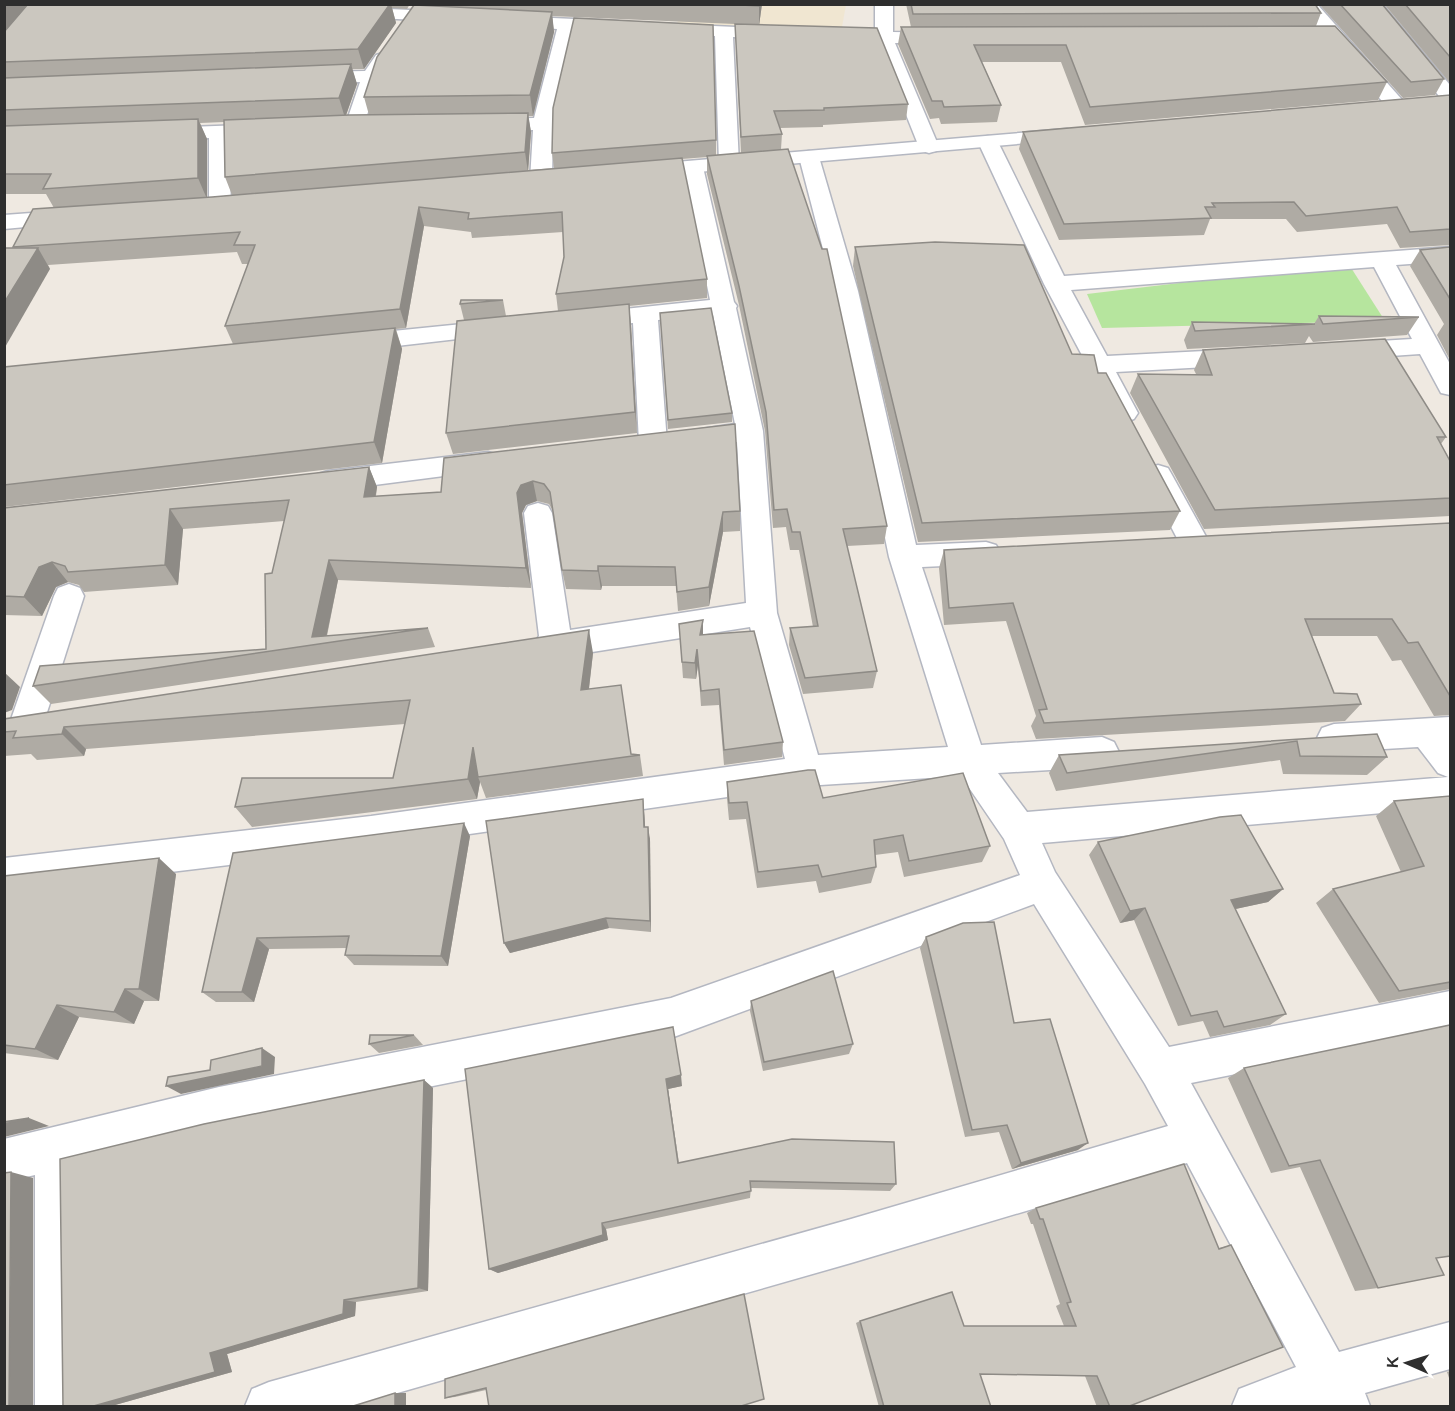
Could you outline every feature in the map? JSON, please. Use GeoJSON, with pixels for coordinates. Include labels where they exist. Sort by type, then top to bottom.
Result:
{"type":"FeatureCollection","features":[{"type":"Feature","properties":{"kind":"street"},"geometry":{"type":"LineString","coordinates":[[603,25],[609,4]]}},
{"type":"Feature","properties":{"kind":"street"},"geometry":{"type":"LineString","coordinates":[[884,4],[884,37],[929,147]]}},
{"type":"Feature","properties":{"kind":"street"},"geometry":{"type":"LineString","coordinates":[[1307,4],[1333,36],[1424,105]]}},
{"type":"Feature","properties":{"kind":"street"},"geometry":{"type":"LineString","coordinates":[[1372,4],[1450,97]]}},
{"type":"Feature","properties":{"kind":"street"},"geometry":{"type":"LineString","coordinates":[[356,126],[371,76],[418,10]]}},
{"type":"Feature","properties":{"kind":"street"},"geometry":{"type":"LineString","coordinates":[[333,11],[418,10],[473,19]]}},
{"type":"Feature","properties":{"kind":"street"},"geometry":{"type":"LineString","coordinates":[[497,20],[791,35]]}},
{"type":"Feature","properties":{"kind":"street"},"geometry":{"type":"LineString","coordinates":[[541,180],[543,124],[567,25]]}},
{"type":"Feature","properties":{"kind":"street"},"geometry":{"type":"LineString","coordinates":[[724,32],[729,164]]}},
{"type":"Feature","properties":{"kind":"street"},"geometry":{"type":"LineString","coordinates":[[814,35],[963,38]]}},
{"type":"Feature","properties":{"kind":"street"},"geometry":{"type":"LineString","coordinates":[[1310,36],[1333,36]]}},
{"type":"Feature","properties":{"kind":"street"},"geometry":{"type":"LineString","coordinates":[[288,79],[371,76]]}},
{"type":"Feature","properties":{"kind":"street"},"geometry":{"type":"LineString","coordinates":[[1375,109],[1424,105]]}},
{"type":"Feature","properties":{"kind":"street"},"geometry":{"type":"LineString","coordinates":[[461,125],[543,124]]}},
{"type":"Feature","properties":{"kind":"street"},"geometry":{"type":"LineString","coordinates":[[333,127],[379,126]]}},
{"type":"Feature","properties":{"kind":"street"},"geometry":{"type":"LineString","coordinates":[[147,135],[287,129]]}},
{"type":"Feature","properties":{"kind":"street"},"geometry":{"type":"LineString","coordinates":[[219,132],[220,207]]}},
{"type":"Feature","properties":{"kind":"street"},"geometry":{"type":"LineString","coordinates":[[623,173],[1082,134]]}},
{"type":"Feature","properties":{"kind":"street"},"geometry":{"type":"LineString","coordinates":[[988,142],[1056,284],[1144,448],[1206,541],[1159,544]]}},
{"type":"Feature","properties":{"kind":"street"},"geometry":{"type":"LineString","coordinates":[[809,157],[846,291],[904,557],[969,760],[1018,828],[1042,884],[1160,1069],[1196,1139],[1337,1393]]}},
{"type":"Feature","properties":{"kind":"street"},"geometry":{"type":"LineString","coordinates":[[693,167],[725,306],[750,431],[762,613],[805,771]]}},
{"type":"Feature","properties":{"kind":"street"},"geometry":{"type":"LineString","coordinates":[[517,182],[564,178]]}},
{"type":"Feature","properties":{"kind":"street"},"geometry":{"type":"LineString","coordinates":[[196,208],[243,205]]}},
{"type":"Feature","properties":{"kind":"street"},"geometry":{"type":"LineString","coordinates":[[4,222],[88,216]]}},
{"type":"Feature","properties":{"kind":"street"},"geometry":{"type":"LineString","coordinates":[[1056,284],[1450,254]]}},
{"type":"Feature","properties":{"kind":"street"},"geometry":{"type":"LineString","coordinates":[[1381,259],[1450,387]]}},
{"type":"Feature","properties":{"kind":"street"},"geometry":{"type":"LineString","coordinates":[[562,322],[725,306]]}},
{"type":"Feature","properties":{"kind":"street"},"geometry":{"type":"LineString","coordinates":[[645,314],[642,444],[750,431]]}},
{"type":"Feature","properties":{"kind":"street"},"geometry":{"type":"LineString","coordinates":[[327,346],[527,326]]}},
{"type":"Feature","properties":{"kind":"street"},"geometry":{"type":"LineString","coordinates":[[1322,352],[1428,346]]}},
{"type":"Feature","properties":{"kind":"street"},"geometry":{"type":"LineString","coordinates":[[1099,365],[1263,356]]}},
{"type":"Feature","properties":{"kind":"street"},"geometry":{"type":"LineString","coordinates":[[302,484],[513,459]]}},
{"type":"Feature","properties":{"kind":"street"},"geometry":{"type":"LineString","coordinates":[[538,513],[556,645]]}},
{"type":"Feature","properties":{"kind":"street"},"geometry":{"type":"LineString","coordinates":[[904,557],[1009,551]]}},
{"type":"Feature","properties":{"kind":"street"},"geometry":{"type":"LineString","coordinates":[[28,725],[69,596]]}},
{"type":"Feature","properties":{"kind":"street"},"geometry":{"type":"LineString","coordinates":[[520,650],[762,613]]}},
{"type":"Feature","properties":{"kind":"street"},"geometry":{"type":"LineString","coordinates":[[1298,740],[1439,732],[1450,763]]}},
{"type":"Feature","properties":{"kind":"street"},"geometry":{"type":"LineString","coordinates":[[4,875],[371,832],[805,771],[1133,750]]}},
{"type":"Feature","properties":{"kind":"street"},"geometry":{"type":"LineString","coordinates":[[1018,828],[1450,792]]}},
{"type":"Feature","properties":{"kind":"street"},"geometry":{"type":"LineString","coordinates":[[4,1161],[219,1108],[671,1018],[1042,884]]}},
{"type":"Feature","properties":{"kind":"street"},"geometry":{"type":"LineString","coordinates":[[1160,1069],[1450,1011]]}},
{"type":"Feature","properties":{"kind":"street"},"geometry":{"type":"LineString","coordinates":[[269,1407],[851,1241],[1196,1139]]}},
{"type":"Feature","properties":{"kind":"street"},"geometry":{"type":"LineString","coordinates":[[56,1148],[59,1407]]}},
{"type":"Feature","properties":{"kind":"street"},"geometry":{"type":"LineString","coordinates":[[1256,1407],[1337,1393],[1450,1346]]}},
{"type":"Feature","properties":{"kind":"shaded area"},"geometry":{"type":"Polygon","coordinates":[[[682,5],[846,5],[841,32],[677,24],[682,5]]]}},
{"type":"Feature","properties":{"kind":"green space"},"geometry":{"type":"Polygon","coordinates":[[[1348,263],[1385,321],[1102,328],[1087,294],[1348,263]]]}},
{"type":"Feature","properties":{"kind":"building"},"geometry":{"type":"Polygon","coordinates":[[[28,4],[390,4],[358,49],[4,62],[4,32],[28,4]]]}},
{"type":"Feature","properties":{"kind":"building"},"geometry":{"type":"Polygon","coordinates":[[[722,4],[760,4],[759,6],[722,4]]]}},
{"type":"Feature","properties":{"kind":"building"},"geometry":{"type":"Polygon","coordinates":[[[911,4],[1315,4],[1321,13],[913,14],[911,4]]]}},
{"type":"Feature","properties":{"kind":"building"},"geometry":{"type":"Polygon","coordinates":[[[1340,4],[1382,4],[1444,79],[1411,82],[1340,4]]]}},
{"type":"Feature","properties":{"kind":"building"},"geometry":{"type":"Polygon","coordinates":[[[1405,4],[1450,4],[1450,57],[1405,4]]]}},
{"type":"Feature","properties":{"kind":"building"},"geometry":{"type":"Polygon","coordinates":[[[414,5],[552,12],[530,95],[364,97],[377,57],[414,5]]]}},
{"type":"Feature","properties":{"kind":"building"},"geometry":{"type":"Polygon","coordinates":[[[574,18],[713,25],[716,140],[552,153],[553,108],[574,18]]]}},
{"type":"Feature","properties":{"kind":"building"},"geometry":{"type":"Polygon","coordinates":[[[735,24],[877,28],[908,104],[774,111],[782,134],[741,137],[735,24]]]}},
{"type":"Feature","properties":{"kind":"building"},"geometry":{"type":"Polygon","coordinates":[[[1335,26],[1387,82],[1090,107],[1066,45],[974,45],[1001,105],[944,107],[942,101],[932,101],[901,27],[1335,26]]]}},
{"type":"Feature","properties":{"kind":"building"},"geometry":{"type":"Polygon","coordinates":[[[351,64],[339,98],[4,110],[4,78],[351,64]]]}},
{"type":"Feature","properties":{"kind":"building"},"geometry":{"type":"Polygon","coordinates":[[[1450,95],[1450,229],[1410,232],[1397,207],[1306,216],[1294,202],[1212,203],[1215,207],[1205,207],[1211,218],[1064,224],[1023,132],[1450,95]]]}},
{"type":"Feature","properties":{"kind":"building"},"geometry":{"type":"Polygon","coordinates":[[[528,113],[525,152],[225,177],[224,120],[349,115],[528,113]]]}},
{"type":"Feature","properties":{"kind":"building"},"geometry":{"type":"Polygon","coordinates":[[[198,119],[198,178],[43,189],[51,174],[4,174],[4,126],[198,119]]]}},
{"type":"Feature","properties":{"kind":"building"},"geometry":{"type":"Polygon","coordinates":[[[788,149],[822,249],[827,249],[887,526],[843,529],[877,671],[805,678],[790,628],[818,626],[800,532],[792,532],[787,509],[774,510],[766,412],[739,286],[707,156],[788,149]]]}},
{"type":"Feature","properties":{"kind":"building"},"geometry":{"type":"Polygon","coordinates":[[[682,158],[707,279],[556,294],[564,257],[562,212],[468,219],[469,213],[419,207],[400,309],[225,326],[255,245],[234,245],[240,232],[13,247],[33,209],[212,197],[682,158]]]}},
{"type":"Feature","properties":{"kind":"building"},"geometry":{"type":"Polygon","coordinates":[[[935,242],[1024,245],[1072,354],[1094,355],[1098,373],[1106,373],[1180,511],[922,523],[855,247],[935,242]]]}},
{"type":"Feature","properties":{"kind":"building"},"geometry":{"type":"Polygon","coordinates":[[[1450,247],[1450,299],[1420,250],[1450,247]]]}},
{"type":"Feature","properties":{"kind":"building"},"geometry":{"type":"Polygon","coordinates":[[[4,248],[38,248],[4,303],[4,248]]]}},
{"type":"Feature","properties":{"kind":"building"},"geometry":{"type":"Polygon","coordinates":[[[461,300],[503,300],[460,304],[461,300]]]}},
{"type":"Feature","properties":{"kind":"building"},"geometry":{"type":"Polygon","coordinates":[[[629,304],[635,412],[446,433],[457,321],[629,304]]]}},
{"type":"Feature","properties":{"kind":"building"},"geometry":{"type":"Polygon","coordinates":[[[711,308],[732,413],[668,420],[660,313],[711,308]]]}},
{"type":"Feature","properties":{"kind":"building"},"geometry":{"type":"Polygon","coordinates":[[[1319,316],[1419,317],[1323,324],[1319,316]]]}},
{"type":"Feature","properties":{"kind":"building"},"geometry":{"type":"Polygon","coordinates":[[[1192,322],[1315,324],[1195,331],[1192,322]]]}},
{"type":"Feature","properties":{"kind":"building"},"geometry":{"type":"Polygon","coordinates":[[[395,328],[374,442],[4,485],[4,367],[395,328]]]}},
{"type":"Feature","properties":{"kind":"building"},"geometry":{"type":"Polygon","coordinates":[[[1385,339],[1446,437],[1437,437],[1450,461],[1450,498],[1215,510],[1138,374],[1212,375],[1203,350],[1385,339]]]}},
{"type":"Feature","properties":{"kind":"building"},"geometry":{"type":"Polygon","coordinates":[[[735,424],[740,511],[723,512],[709,587],[677,592],[675,567],[598,566],[598,571],[562,570],[550,492],[544,484],[533,481],[521,485],[517,493],[526,568],[329,560],[312,637],[428,628],[33,686],[40,666],[266,649],[265,574],[272,573],[289,500],[170,509],[165,565],[68,572],[65,566],[52,562],[39,567],[24,597],[4,596],[4,508],[369,467],[364,497],[441,492],[444,458],[735,424]]]}},
{"type":"Feature","properties":{"kind":"building"},"geometry":{"type":"Polygon","coordinates":[[[1450,523],[1450,696],[1418,642],[1408,643],[1392,619],[1305,619],[1334,693],[1357,694],[1361,704],[1044,723],[1039,710],[1047,709],[1013,603],[949,608],[944,550],[1450,523]]]}},
{"type":"Feature","properties":{"kind":"building"},"geometry":{"type":"Polygon","coordinates":[[[703,620],[700,635],[754,631],[783,742],[724,750],[719,689],[701,691],[697,649],[695,663],[682,662],[679,624],[703,620]]]}},
{"type":"Feature","properties":{"kind":"building"},"geometry":{"type":"Polygon","coordinates":[[[589,630],[581,690],[621,685],[631,754],[640,755],[478,777],[473,747],[468,779],[235,807],[242,778],[393,778],[410,700],[64,727],[62,734],[13,738],[16,731],[4,732],[4,719],[589,630]]]}},
{"type":"Feature","properties":{"kind":"building"},"geometry":{"type":"Polygon","coordinates":[[[1377,734],[1387,757],[1300,756],[1297,741],[1067,773],[1059,755],[1377,734]]]}},
{"type":"Feature","properties":{"kind":"building"},"geometry":{"type":"Polygon","coordinates":[[[815,770],[823,798],[963,773],[990,846],[909,861],[903,835],[874,840],[876,867],[822,877],[818,865],[758,872],[747,802],[729,803],[727,782],[815,770]]]}},
{"type":"Feature","properties":{"kind":"building"},"geometry":{"type":"Polygon","coordinates":[[[1450,796],[1450,982],[1399,991],[1333,889],[1424,866],[1394,801],[1450,796]]]}},
{"type":"Feature","properties":{"kind":"building"},"geometry":{"type":"Polygon","coordinates":[[[643,799],[644,827],[648,827],[650,921],[606,918],[504,943],[486,821],[643,799]]]}},
{"type":"Feature","properties":{"kind":"building"},"geometry":{"type":"Polygon","coordinates":[[[1241,815],[1283,889],[1231,900],[1286,1014],[1224,1027],[1217,1011],[1191,1016],[1145,908],[1130,911],[1098,842],[1220,817],[1241,815]]]}},
{"type":"Feature","properties":{"kind":"building"},"geometry":{"type":"Polygon","coordinates":[[[464,823],[441,956],[345,955],[349,936],[257,938],[242,992],[202,992],[233,853],[464,823]]]}},
{"type":"Feature","properties":{"kind":"building"},"geometry":{"type":"Polygon","coordinates":[[[159,858],[139,989],[125,989],[114,1012],[57,1005],[35,1049],[4,1045],[4,876],[159,858]]]}},
{"type":"Feature","properties":{"kind":"building"},"geometry":{"type":"Polygon","coordinates":[[[994,922],[1014,1023],[1050,1019],[1088,1143],[1021,1163],[1007,1125],[972,1130],[926,937],[963,923],[994,922]]]}},
{"type":"Feature","properties":{"kind":"building"},"geometry":{"type":"Polygon","coordinates":[[[833,971],[853,1044],[764,1062],[751,1001],[833,971]]]}},
{"type":"Feature","properties":{"kind":"building"},"geometry":{"type":"Polygon","coordinates":[[[1450,1025],[1450,1256],[1436,1258],[1444,1275],[1378,1288],[1320,1160],[1289,1166],[1244,1068],[1450,1025]]]}},
{"type":"Feature","properties":{"kind":"building"},"geometry":{"type":"Polygon","coordinates":[[[673,1027],[681,1075],[666,1079],[678,1163],[792,1139],[894,1142],[896,1184],[750,1181],[751,1191],[602,1223],[603,1235],[489,1269],[465,1069],[673,1027]]]}},
{"type":"Feature","properties":{"kind":"building"},"geometry":{"type":"Polygon","coordinates":[[[370,1035],[414,1035],[369,1044],[370,1035]]]}},
{"type":"Feature","properties":{"kind":"building"},"geometry":{"type":"Polygon","coordinates":[[[262,1048],[262,1066],[166,1086],[168,1077],[210,1070],[211,1060],[262,1048]]]}},
{"type":"Feature","properties":{"kind":"building"},"geometry":{"type":"Polygon","coordinates":[[[424,1080],[418,1288],[344,1300],[343,1314],[210,1353],[215,1372],[90,1407],[63,1407],[60,1159],[204,1124],[424,1080]]]}},
{"type":"Feature","properties":{"kind":"building"},"geometry":{"type":"Polygon","coordinates":[[[29,1118],[4,1124],[4,1122],[29,1118]]]}},
{"type":"Feature","properties":{"kind":"building"},"geometry":{"type":"Polygon","coordinates":[[[1184,1164],[1219,1249],[1231,1245],[1283,1347],[1127,1407],[1110,1407],[1097,1376],[980,1374],[991,1407],[884,1407],[860,1321],[952,1292],[964,1326],[1076,1326],[1067,1303],[1071,1302],[1043,1219],[1040,1219],[1036,1208],[1184,1164]]]}},
{"type":"Feature","properties":{"kind":"building"},"geometry":{"type":"Polygon","coordinates":[[[11,1172],[9,1407],[4,1407],[4,1173],[11,1172]]]}},
{"type":"Feature","properties":{"kind":"building"},"geometry":{"type":"Polygon","coordinates":[[[744,1294],[764,1399],[738,1407],[489,1407],[486,1388],[445,1398],[445,1379],[744,1294]]]}},
{"type":"Feature","properties":{"kind":"building"},"geometry":{"type":"Polygon","coordinates":[[[395,1393],[395,1407],[350,1407],[395,1393]]]}}]}
